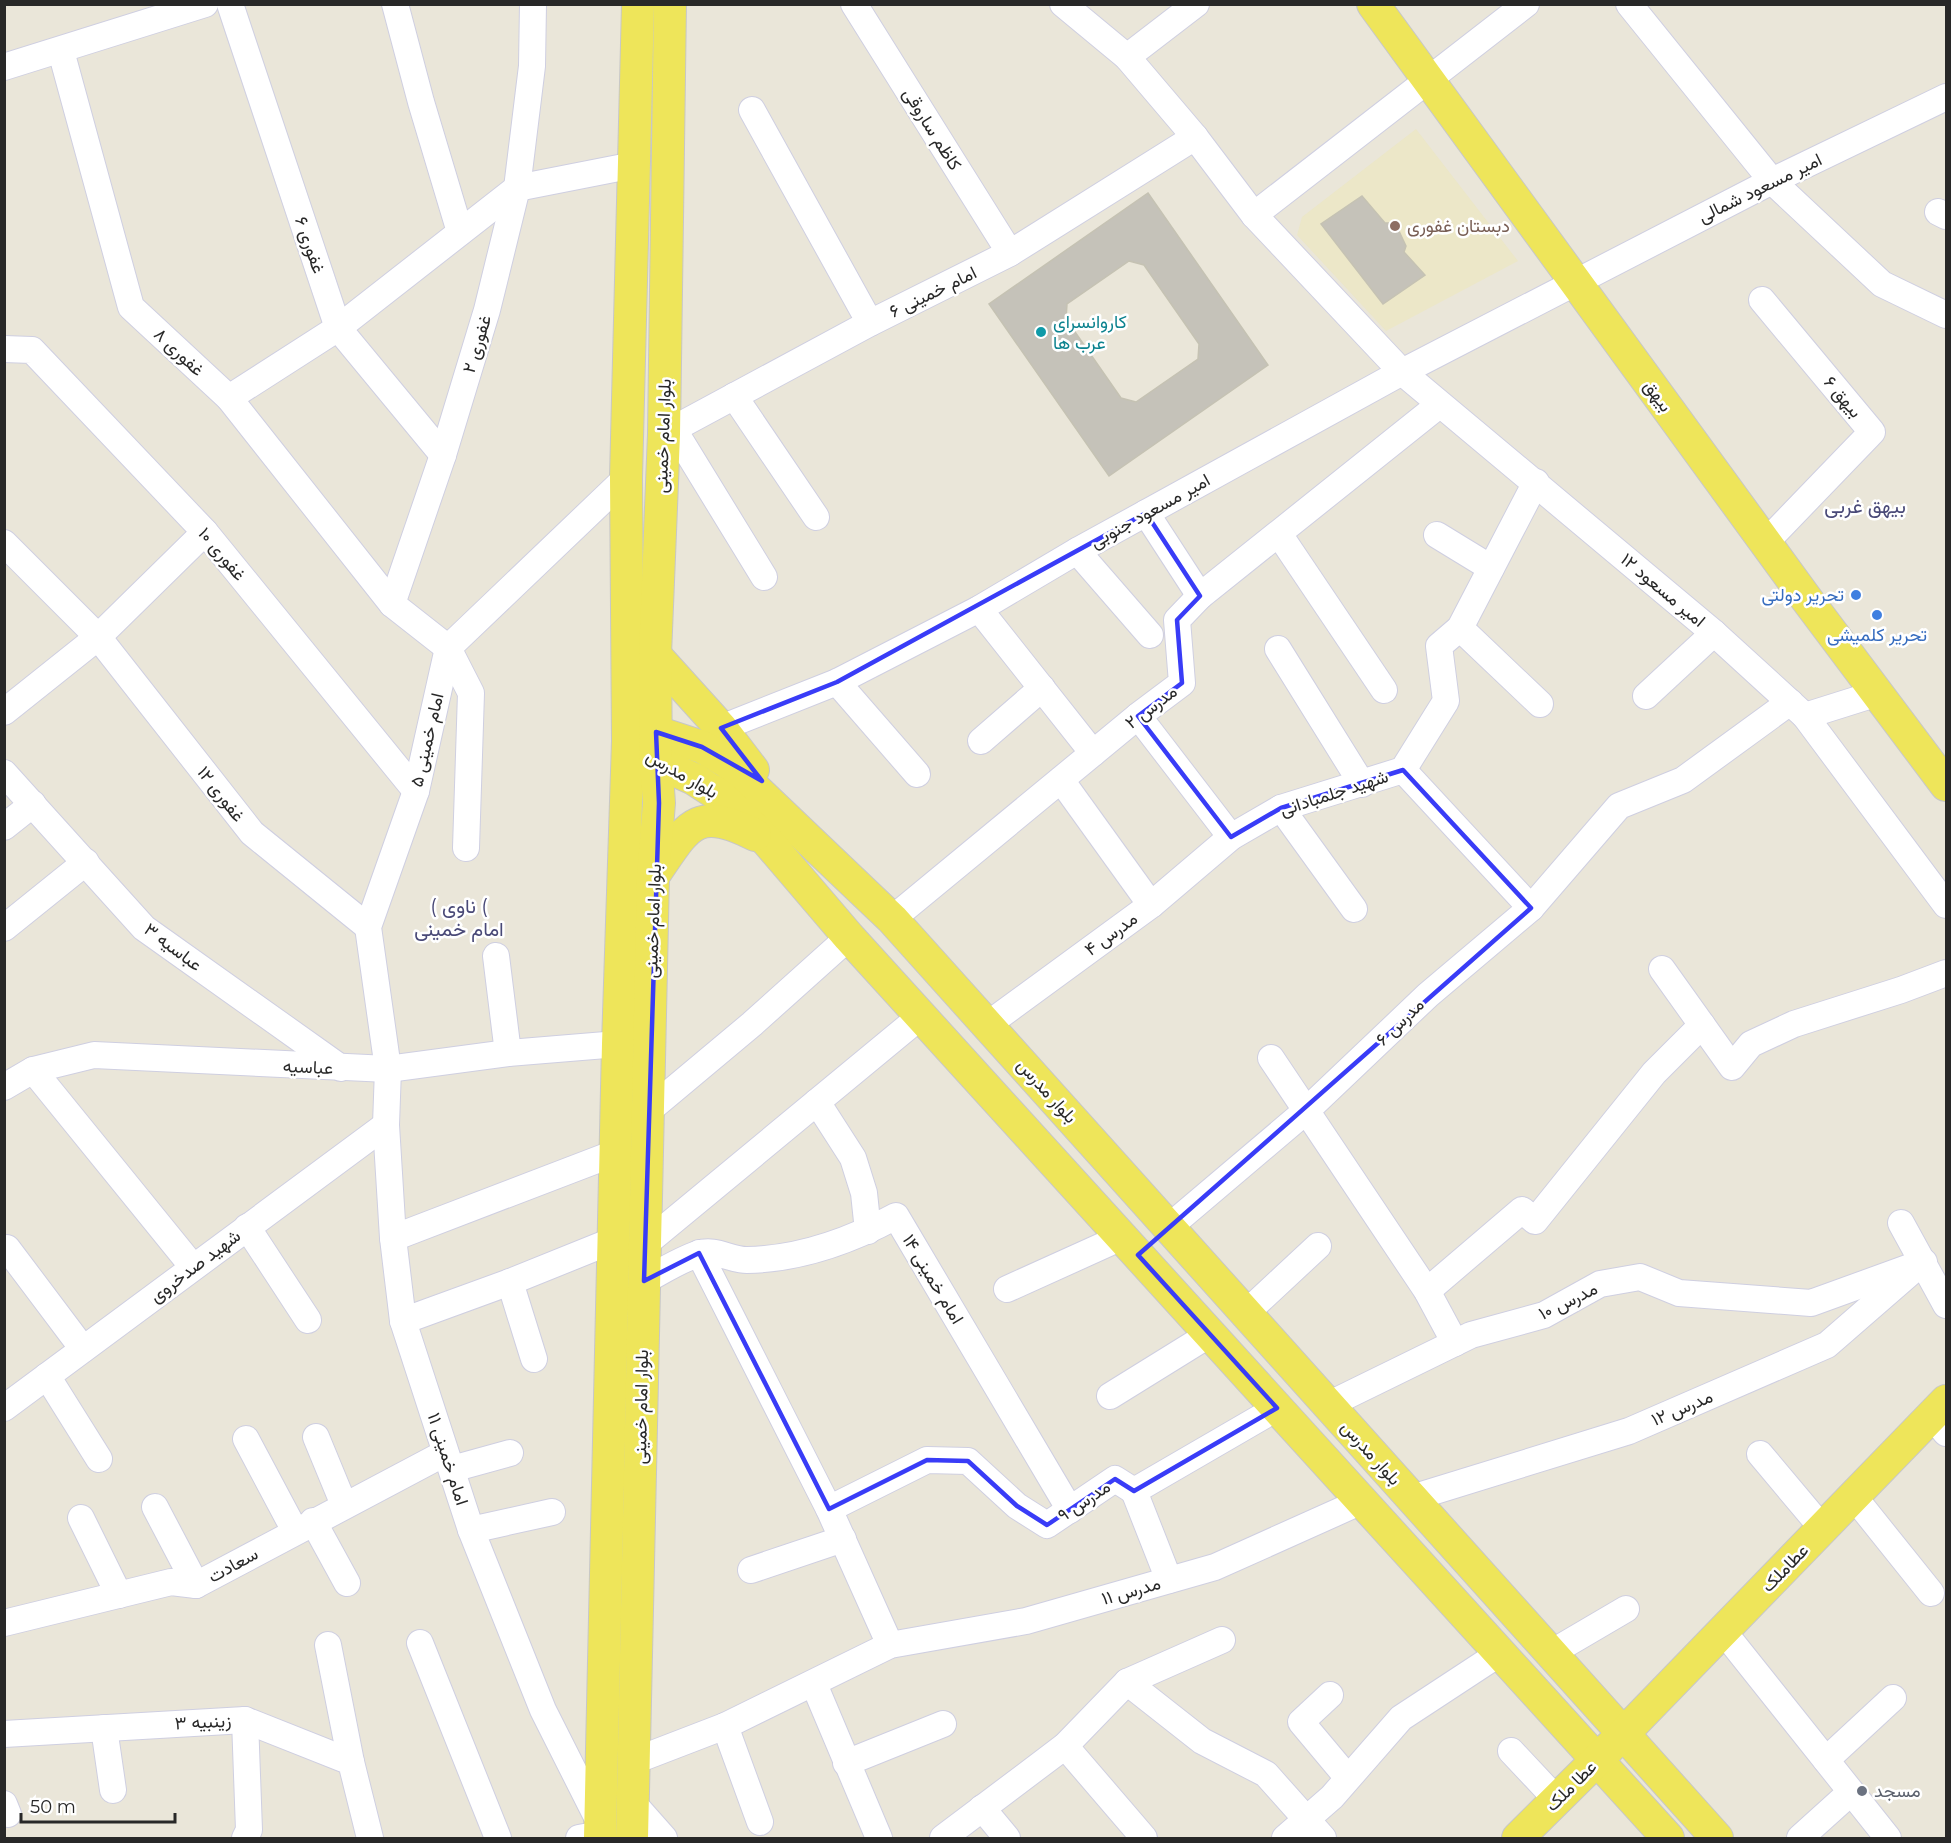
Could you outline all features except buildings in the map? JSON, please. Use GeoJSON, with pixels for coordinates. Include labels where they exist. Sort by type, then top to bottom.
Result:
{"type":"FeatureCollection","features":[{"type":"Feature","properties":{"kind":"main road","name":"بلوار امام خمینی"},"geometry":{"type":"LineString","coordinates":[[638,4],[626,478],[647,745]]}},
{"type":"Feature","properties":{"kind":"main road","name":"بلوار امام خمینی"},"geometry":{"type":"LineString","coordinates":[[632,1839],[644,1281],[629,1242],[615,1153],[618,1044],[638,876],[669,432],[665,338],[670,4]]}},
{"type":"Feature","properties":{"kind":"main road","name":"بیهق"},"geometry":{"type":"LineString","coordinates":[[1373,4],[1765,543],[1947,784]]}},
{"type":"Feature","properties":{"kind":"main road"},"geometry":{"type":"LineString","coordinates":[[629,334],[665,338]]}},
{"type":"Feature","properties":{"kind":"main road"},"geometry":{"type":"LineString","coordinates":[[655,655],[721,728],[794,823]]}},
{"type":"Feature","properties":{"kind":"main road","name":"بلوار مدرس"},"geometry":{"type":"LineString","coordinates":[[647,745],[702,747],[727,762],[794,823],[892,919],[1717,1839]]}},
{"type":"Feature","properties":{"kind":"main road","name":"بلوار مدرس"},"geometry":{"type":"LineString","coordinates":[[647,745],[723,798],[767,841],[849,937],[1668,1839]]}},
{"type":"Feature","properties":{"kind":"main road"},"geometry":{"type":"LineString","coordinates":[[638,876],[700,821],[734,824],[767,841]]}},
{"type":"Feature","properties":{"kind":"main road","name":"بلوار امام خمینی"},"geometry":{"type":"LineString","coordinates":[[595,1834],[629,1242],[648,1111],[638,876]]}},
{"type":"Feature","properties":{"kind":"main road"},"geometry":{"type":"LineString","coordinates":[[1130,1246],[1169,1227]]}},
{"type":"Feature","properties":{"kind":"main road","name":"عطاملک"},"geometry":{"type":"LineString","coordinates":[[1623,1734],[1854,1497],[1942,1417]]}},
{"type":"Feature","properties":{"kind":"main road","name":"عطا ملک"},"geometry":{"type":"LineString","coordinates":[[1518,1839],[1623,1734]]}},
{"type":"Feature","properties":{"kind":"street"},"geometry":{"type":"LineString","coordinates":[[4,67],[61,51],[154,12],[205,4]]}},
{"type":"Feature","properties":{"kind":"street","name":"غفوری ۶"},"geometry":{"type":"LineString","coordinates":[[231,4],[339,328],[442,455]]}},
{"type":"Feature","properties":{"kind":"street"},"geometry":{"type":"LineString","coordinates":[[395,4],[421,102],[460,232]]}},
{"type":"Feature","properties":{"kind":"street","name":"غفوری ۲"},"geometry":{"type":"LineString","coordinates":[[392,604],[487,310],[517,188],[532,66],[533,4]]}},
{"type":"Feature","properties":{"kind":"street","name":"کاظم ساروقی"},"geometry":{"type":"LineString","coordinates":[[854,4],[1010,253]]}},
{"type":"Feature","properties":{"kind":"street","name":"امیر مسعود ۱۲"},"geometry":{"type":"LineString","coordinates":[[1063,4],[1127,57],[1195,137],[1254,215],[1402,372],[1714,633],[1797,709],[1947,905]]}},
{"type":"Feature","properties":{"kind":"street"},"geometry":{"type":"LineString","coordinates":[[1127,57],[1196,4]]}},
{"type":"Feature","properties":{"kind":"street"},"geometry":{"type":"LineString","coordinates":[[1254,215],[1526,4]]}},
{"type":"Feature","properties":{"kind":"street"},"geometry":{"type":"LineString","coordinates":[[1629,4],[1772,181],[1882,284],[1947,315]]}},
{"type":"Feature","properties":{"kind":"street","name":"غفوری ۸"},"geometry":{"type":"LineString","coordinates":[[61,51],[131,307],[229,398],[392,604]]}},
{"type":"Feature","properties":{"kind":"street","name":"امیر مسعود شمالی"},"geometry":{"type":"LineString","coordinates":[[1575,282],[1772,181],[1947,97]]}},
{"type":"Feature","properties":{"kind":"street"},"geometry":{"type":"LineString","coordinates":[[752,110],[870,323]]}},
{"type":"Feature","properties":{"kind":"street","name":"امام خمینی ۶"},"geometry":{"type":"LineString","coordinates":[[669,432],[870,323],[1010,253],[1195,137]]}},
{"type":"Feature","properties":{"kind":"street"},"geometry":{"type":"LineString","coordinates":[[229,398],[339,328],[517,188],[634,165]]}},
{"type":"Feature","properties":{"kind":"street","name":"امیر مسعود جنوبی"},"geometry":{"type":"LineString","coordinates":[[721,728],[837,682],[979,609],[1077,551],[1402,372],[1575,282]]}},
{"type":"Feature","properties":{"kind":"street","name":"بیهق ۶"},"geometry":{"type":"LineString","coordinates":[[1762,300],[1872,432],[1765,543]]}},
{"type":"Feature","properties":{"kind":"street","name":"غفوری ۱۰"},"geometry":{"type":"LineString","coordinates":[[4,349],[32,350],[205,532],[416,791]]}},
{"type":"Feature","properties":{"kind":"street"},"geometry":{"type":"LineString","coordinates":[[734,396],[816,517]]}},
{"type":"Feature","properties":{"kind":"street","name":"مدرس ۲"},"geometry":{"type":"LineString","coordinates":[[892,919],[1138,716],[1182,683],[1177,620],[1200,596],[1439,405]]}},
{"type":"Feature","properties":{"kind":"street"},"geometry":{"type":"LineString","coordinates":[[669,432],[764,577]]}},
{"type":"Feature","properties":{"kind":"street"},"geometry":{"type":"LineString","coordinates":[[448,648],[626,478]]}},
{"type":"Feature","properties":{"kind":"street","name":"شهید جلمبادانی"},"geometry":{"type":"LineString","coordinates":[[1231,837],[1281,808],[1403,770],[1446,701],[1439,646],[1460,628],[1536,482]]}},
{"type":"Feature","properties":{"kind":"street"},"geometry":{"type":"LineString","coordinates":[[1146,513],[1200,596]]}},
{"type":"Feature","properties":{"kind":"street"},"geometry":{"type":"LineString","coordinates":[[4,712],[98,637],[205,532]]}},
{"type":"Feature","properties":{"kind":"street"},"geometry":{"type":"LineString","coordinates":[[1279,534],[1384,690]]}},
{"type":"Feature","properties":{"kind":"street"},"geometry":{"type":"LineString","coordinates":[[1437,535],[1491,568]]}},
{"type":"Feature","properties":{"kind":"street","name":"غفوری ۱۲"},"geometry":{"type":"LineString","coordinates":[[4,543],[98,637],[252,833],[368,927]]}},
{"type":"Feature","properties":{"kind":"street"},"geometry":{"type":"LineString","coordinates":[[1077,551],[1150,635]]}},
{"type":"Feature","properties":{"kind":"street"},"geometry":{"type":"LineString","coordinates":[[392,604],[448,648],[471,693],[466,848]]}},
{"type":"Feature","properties":{"kind":"street"},"geometry":{"type":"LineString","coordinates":[[979,609],[1093,753]]}},
{"type":"Feature","properties":{"kind":"street"},"geometry":{"type":"LineString","coordinates":[[1460,628],[1540,704]]}},
{"type":"Feature","properties":{"kind":"street"},"geometry":{"type":"LineString","coordinates":[[1646,696],[1714,633]]}},
{"type":"Feature","properties":{"kind":"street","name":"امام خمینی ۵"},"geometry":{"type":"LineString","coordinates":[[388,1069],[368,927],[416,791],[448,648]]}},
{"type":"Feature","properties":{"kind":"street"},"geometry":{"type":"LineString","coordinates":[[1278,649],[1362,784]]}},
{"type":"Feature","properties":{"kind":"street"},"geometry":{"type":"LineString","coordinates":[[837,682],[917,774]]}},
{"type":"Feature","properties":{"kind":"street"},"geometry":{"type":"LineString","coordinates":[[981,741],[1042,688]]}},
{"type":"Feature","properties":{"kind":"street"},"geometry":{"type":"LineString","coordinates":[[1797,709],[1878,693]]}},
{"type":"Feature","properties":{"kind":"street","name":"مدرس ۶"},"geometry":{"type":"LineString","coordinates":[[1169,1227],[1308,1110],[1428,995],[1531,908],[1619,806],[1683,780],[1797,709]]}},
{"type":"Feature","properties":{"kind":"street"},"geometry":{"type":"LineString","coordinates":[[1138,716],[1231,837]]}},
{"type":"Feature","properties":{"kind":"street"},"geometry":{"type":"LineString","coordinates":[[1403,770],[1531,908]]}},
{"type":"Feature","properties":{"kind":"street","name":"عباسیه ۳"},"geometry":{"type":"LineString","coordinates":[[4,773],[144,928],[341,1068]]}},
{"type":"Feature","properties":{"kind":"street"},"geometry":{"type":"LineString","coordinates":[[1061,780],[1151,905]]}},
{"type":"Feature","properties":{"kind":"street"},"geometry":{"type":"LineString","coordinates":[[4,827],[33,804]]}},
{"type":"Feature","properties":{"kind":"street"},"geometry":{"type":"LineString","coordinates":[[1281,808],[1354,909]]}},
{"type":"Feature","properties":{"kind":"street","name":"مدرس ۴"},"geometry":{"type":"LineString","coordinates":[[987,1025],[1151,905],[1231,837]]}},
{"type":"Feature","properties":{"kind":"street"},"geometry":{"type":"LineString","coordinates":[[4,928],[86,862]]}},
{"type":"Feature","properties":{"kind":"street"},"geometry":{"type":"LineString","coordinates":[[648,1111],[752,1024],[849,937]]}},
{"type":"Feature","properties":{"kind":"street"},"geometry":{"type":"LineString","coordinates":[[496,956],[507,1053]]}},
{"type":"Feature","properties":{"kind":"street"},"geometry":{"type":"LineString","coordinates":[[1662,969],[1732,1067],[1751,1044],[1794,1024],[1947,973]]}},
{"type":"Feature","properties":{"kind":"street"},"geometry":{"type":"LineString","coordinates":[[403,1321],[629,1242],[818,1102],[921,1016]]}},
{"type":"Feature","properties":{"kind":"street"},"geometry":{"type":"LineString","coordinates":[[1428,1291],[1522,1210],[1535,1221],[1654,1073],[1702,1025]]}},
{"type":"Feature","properties":{"kind":"street","name":"عباسیه"},"geometry":{"type":"LineString","coordinates":[[4,1087],[33,1070],[94,1055],[388,1069],[507,1053],[618,1044]]}},
{"type":"Feature","properties":{"kind":"street"},"geometry":{"type":"LineString","coordinates":[[1271,1058],[1428,1291],[1455,1343]]}},
{"type":"Feature","properties":{"kind":"street","name":"امام خمینی ۱۱"},"geometry":{"type":"LineString","coordinates":[[388,1069],[386,1125],[393,1238],[403,1321],[471,1530],[595,1834]]}},
{"type":"Feature","properties":{"kind":"street"},"geometry":{"type":"LineString","coordinates":[[33,1070],[193,1267]]}},
{"type":"Feature","properties":{"kind":"street"},"geometry":{"type":"LineString","coordinates":[[818,1102],[853,1158],[864,1193],[868,1231]]}},
{"type":"Feature","properties":{"kind":"street","name":"شهید صدخروی"},"geometry":{"type":"LineString","coordinates":[[4,1408],[386,1125]]}},
{"type":"Feature","properties":{"kind":"street"},"geometry":{"type":"LineString","coordinates":[[393,1238],[615,1153]]}},
{"type":"Feature","properties":{"kind":"street","name":"امام خمینی ۱۴"},"geometry":{"type":"LineString","coordinates":[[699,1253],[716,1252],[744,1260],[780,1258],[842,1242],[896,1216],[1070,1510]]}},
{"type":"Feature","properties":{"kind":"street"},"geometry":{"type":"LineString","coordinates":[[1901,1223],[1947,1305]]}},
{"type":"Feature","properties":{"kind":"street"},"geometry":{"type":"LineString","coordinates":[[247,1227],[308,1320]]}},
{"type":"Feature","properties":{"kind":"street"},"geometry":{"type":"LineString","coordinates":[[1007,1289],[1130,1246]]}},
{"type":"Feature","properties":{"kind":"street"},"geometry":{"type":"LineString","coordinates":[[1246,1313],[1318,1246]]}},
{"type":"Feature","properties":{"kind":"street"},"geometry":{"type":"LineString","coordinates":[[4,1250],[8,1248],[83,1349]]}},
{"type":"Feature","properties":{"kind":"street"},"geometry":{"type":"LineString","coordinates":[[644,1281],[699,1253],[829,1509],[890,1645]]}},
{"type":"Feature","properties":{"kind":"street","name":"مدرس ۱۰"},"geometry":{"type":"LineString","coordinates":[[1328,1405],[1471,1335],[1544,1315],[1600,1284],[1640,1277],[1679,1293],[1811,1303],[1924,1262]]}},
{"type":"Feature","properties":{"kind":"street","name":"مدرس ۱۲"},"geometry":{"type":"LineString","coordinates":[[1412,1498],[1629,1431],[1827,1345],[1924,1262]]}},
{"type":"Feature","properties":{"kind":"street"},"geometry":{"type":"LineString","coordinates":[[510,1282],[534,1359]]}},
{"type":"Feature","properties":{"kind":"street"},"geometry":{"type":"LineString","coordinates":[[1110,1396],[1210,1334]]}},
{"type":"Feature","properties":{"kind":"street"},"geometry":{"type":"LineString","coordinates":[[46,1376],[99,1459]]}},
{"type":"Feature","properties":{"kind":"street","name":"مدرس ۹"},"geometry":{"type":"LineString","coordinates":[[829,1509],[927,1460],[968,1461],[1017,1506],[1047,1525],[1115,1479],[1134,1491],[1277,1408]]}},
{"type":"Feature","properties":{"kind":"street"},"geometry":{"type":"LineString","coordinates":[[316,1437],[344,1505]]}},
{"type":"Feature","properties":{"kind":"street"},"geometry":{"type":"LineString","coordinates":[[246,1439],[304,1526],[347,1584]]}},
{"type":"Feature","properties":{"kind":"street","name":"سعادت"},"geometry":{"type":"LineString","coordinates":[[4,1623],[171,1582],[196,1585],[344,1505],[449,1461],[510,1454]]}},
{"type":"Feature","properties":{"kind":"street"},"geometry":{"type":"LineString","coordinates":[[1760,1454],[1823,1529]]}},
{"type":"Feature","properties":{"kind":"street"},"geometry":{"type":"LineString","coordinates":[[1134,1491],[1170,1580]]}},
{"type":"Feature","properties":{"kind":"street"},"geometry":{"type":"LineString","coordinates":[[1854,1497],[1931,1593]]}},
{"type":"Feature","properties":{"kind":"street","name":"مدرس ۱۱"},"geometry":{"type":"LineString","coordinates":[[634,1761],[725,1726],[890,1645],[1026,1621],[1215,1567],[1362,1502]]}},
{"type":"Feature","properties":{"kind":"street"},"geometry":{"type":"LineString","coordinates":[[155,1507],[196,1585]]}},
{"type":"Feature","properties":{"kind":"street"},"geometry":{"type":"LineString","coordinates":[[471,1530],[552,1512]]}},
{"type":"Feature","properties":{"kind":"street"},"geometry":{"type":"LineString","coordinates":[[81,1518],[119,1595]]}},
{"type":"Feature","properties":{"kind":"street"},"geometry":{"type":"LineString","coordinates":[[751,1570],[843,1539]]}},
{"type":"Feature","properties":{"kind":"street"},"geometry":{"type":"LineString","coordinates":[[1551,1653],[1626,1608]]}},
{"type":"Feature","properties":{"kind":"street"},"geometry":{"type":"LineString","coordinates":[[1724,1631],[1888,1839]]}},
{"type":"Feature","properties":{"kind":"street"},"geometry":{"type":"LineString","coordinates":[[943,1839],[1065,1746],[1127,1682],[1222,1641]]}},
{"type":"Feature","properties":{"kind":"street"},"geometry":{"type":"LineString","coordinates":[[420,1643],[498,1839]]}},
{"type":"Feature","properties":{"kind":"street"},"geometry":{"type":"LineString","coordinates":[[328,1645],[351,1762],[370,1839]]}},
{"type":"Feature","properties":{"kind":"street"},"geometry":{"type":"LineString","coordinates":[[1285,1839],[1314,1830],[1348,1778],[1401,1718],[1500,1653]]}},
{"type":"Feature","properties":{"kind":"street"},"geometry":{"type":"LineString","coordinates":[[1127,1682],[1202,1741],[1266,1774],[1314,1830]]}},
{"type":"Feature","properties":{"kind":"street"},"geometry":{"type":"LineString","coordinates":[[814,1684],[879,1839]]}},
{"type":"Feature","properties":{"kind":"street"},"geometry":{"type":"LineString","coordinates":[[1330,1695],[1301,1722],[1348,1778]]}},
{"type":"Feature","properties":{"kind":"street"},"geometry":{"type":"LineString","coordinates":[[1826,1760],[1893,1698]]}},
{"type":"Feature","properties":{"kind":"street"},"geometry":{"type":"LineString","coordinates":[[245,1720],[249,1830],[245,1839]]}},
{"type":"Feature","properties":{"kind":"street","name":"زینبیه ۳"},"geometry":{"type":"LineString","coordinates":[[4,1734],[245,1720],[351,1762]]}},
{"type":"Feature","properties":{"kind":"street"},"geometry":{"type":"LineString","coordinates":[[846,1764],[943,1724]]}},
{"type":"Feature","properties":{"kind":"street"},"geometry":{"type":"LineString","coordinates":[[725,1726],[760,1822]]}},
{"type":"Feature","properties":{"kind":"street"},"geometry":{"type":"LineString","coordinates":[[104,1728],[113,1790]]}},
{"type":"Feature","properties":{"kind":"street"},"geometry":{"type":"LineString","coordinates":[[1065,1746],[1144,1839]]}},
{"type":"Feature","properties":{"kind":"street"},"geometry":{"type":"LineString","coordinates":[[1511,1751],[1557,1800]]}},
{"type":"Feature","properties":{"kind":"street"},"geometry":{"type":"LineString","coordinates":[[1800,1839],[1851,1792]]}},
{"type":"Feature","properties":{"kind":"street"},"geometry":{"type":"LineString","coordinates":[[633,1803],[664,1839]]}},
{"type":"Feature","properties":{"kind":"street"},"geometry":{"type":"LineString","coordinates":[[982,1808],[1007,1839]]}},
{"type":"Feature","properties":{"kind":"highlighted area"},"geometry":{"type":"Polygon","coordinates":[[[1146,513],[1200,596],[1177,620],[1182,683],[1138,716],[1231,837],[1281,808],[1403,770],[1531,908],[1138,1255],[1277,1408],[1134,1491],[1115,1479],[1047,1525],[1017,1506],[968,1461],[927,1460],[829,1509],[699,1253],[644,1281],[659,803],[656,732],[702,747],[762,781],[721,728],[837,682],[1146,513]]]}},
{"type":"Feature","properties":{"kind":"shaded area","name":"دبستان غفوری"},"geometry":{"type":"Polygon","coordinates":[[[1416,129],[1518,261],[1386,331],[1297,235],[1302,217],[1416,129]]]}},
{"type":"Feature","properties":{"kind":"place","name":"دبستان غفوری"},"geometry":{"type":"Point","coordinates":[1395,226]}},
{"type":"Feature","properties":{"kind":"place","name":"کاروانسرای عرب ها"},"geometry":{"type":"Point","coordinates":[1041,332]}},
{"type":"Feature","properties":{"kind":"place","name":"تحریر دولتی"},"geometry":{"type":"Point","coordinates":[1856,595]}},
{"type":"Feature","properties":{"kind":"place","name":"تحریر کلمیشی"},"geometry":{"type":"Point","coordinates":[1877,615]}},
{"type":"Feature","properties":{"kind":"place","name":"مسجد"},"geometry":{"type":"Point","coordinates":[1862,1791]}},
{"type":"Feature","properties":{"kind":"district","name":"بیهق غربی"},"geometry":{"type":"Point","coordinates":[1865,506]}},
{"type":"Feature","properties":{"kind":"district","name":"( ناوی ( امام خمینی"},"geometry":{"type":"Point","coordinates":[459,918]}}]}
